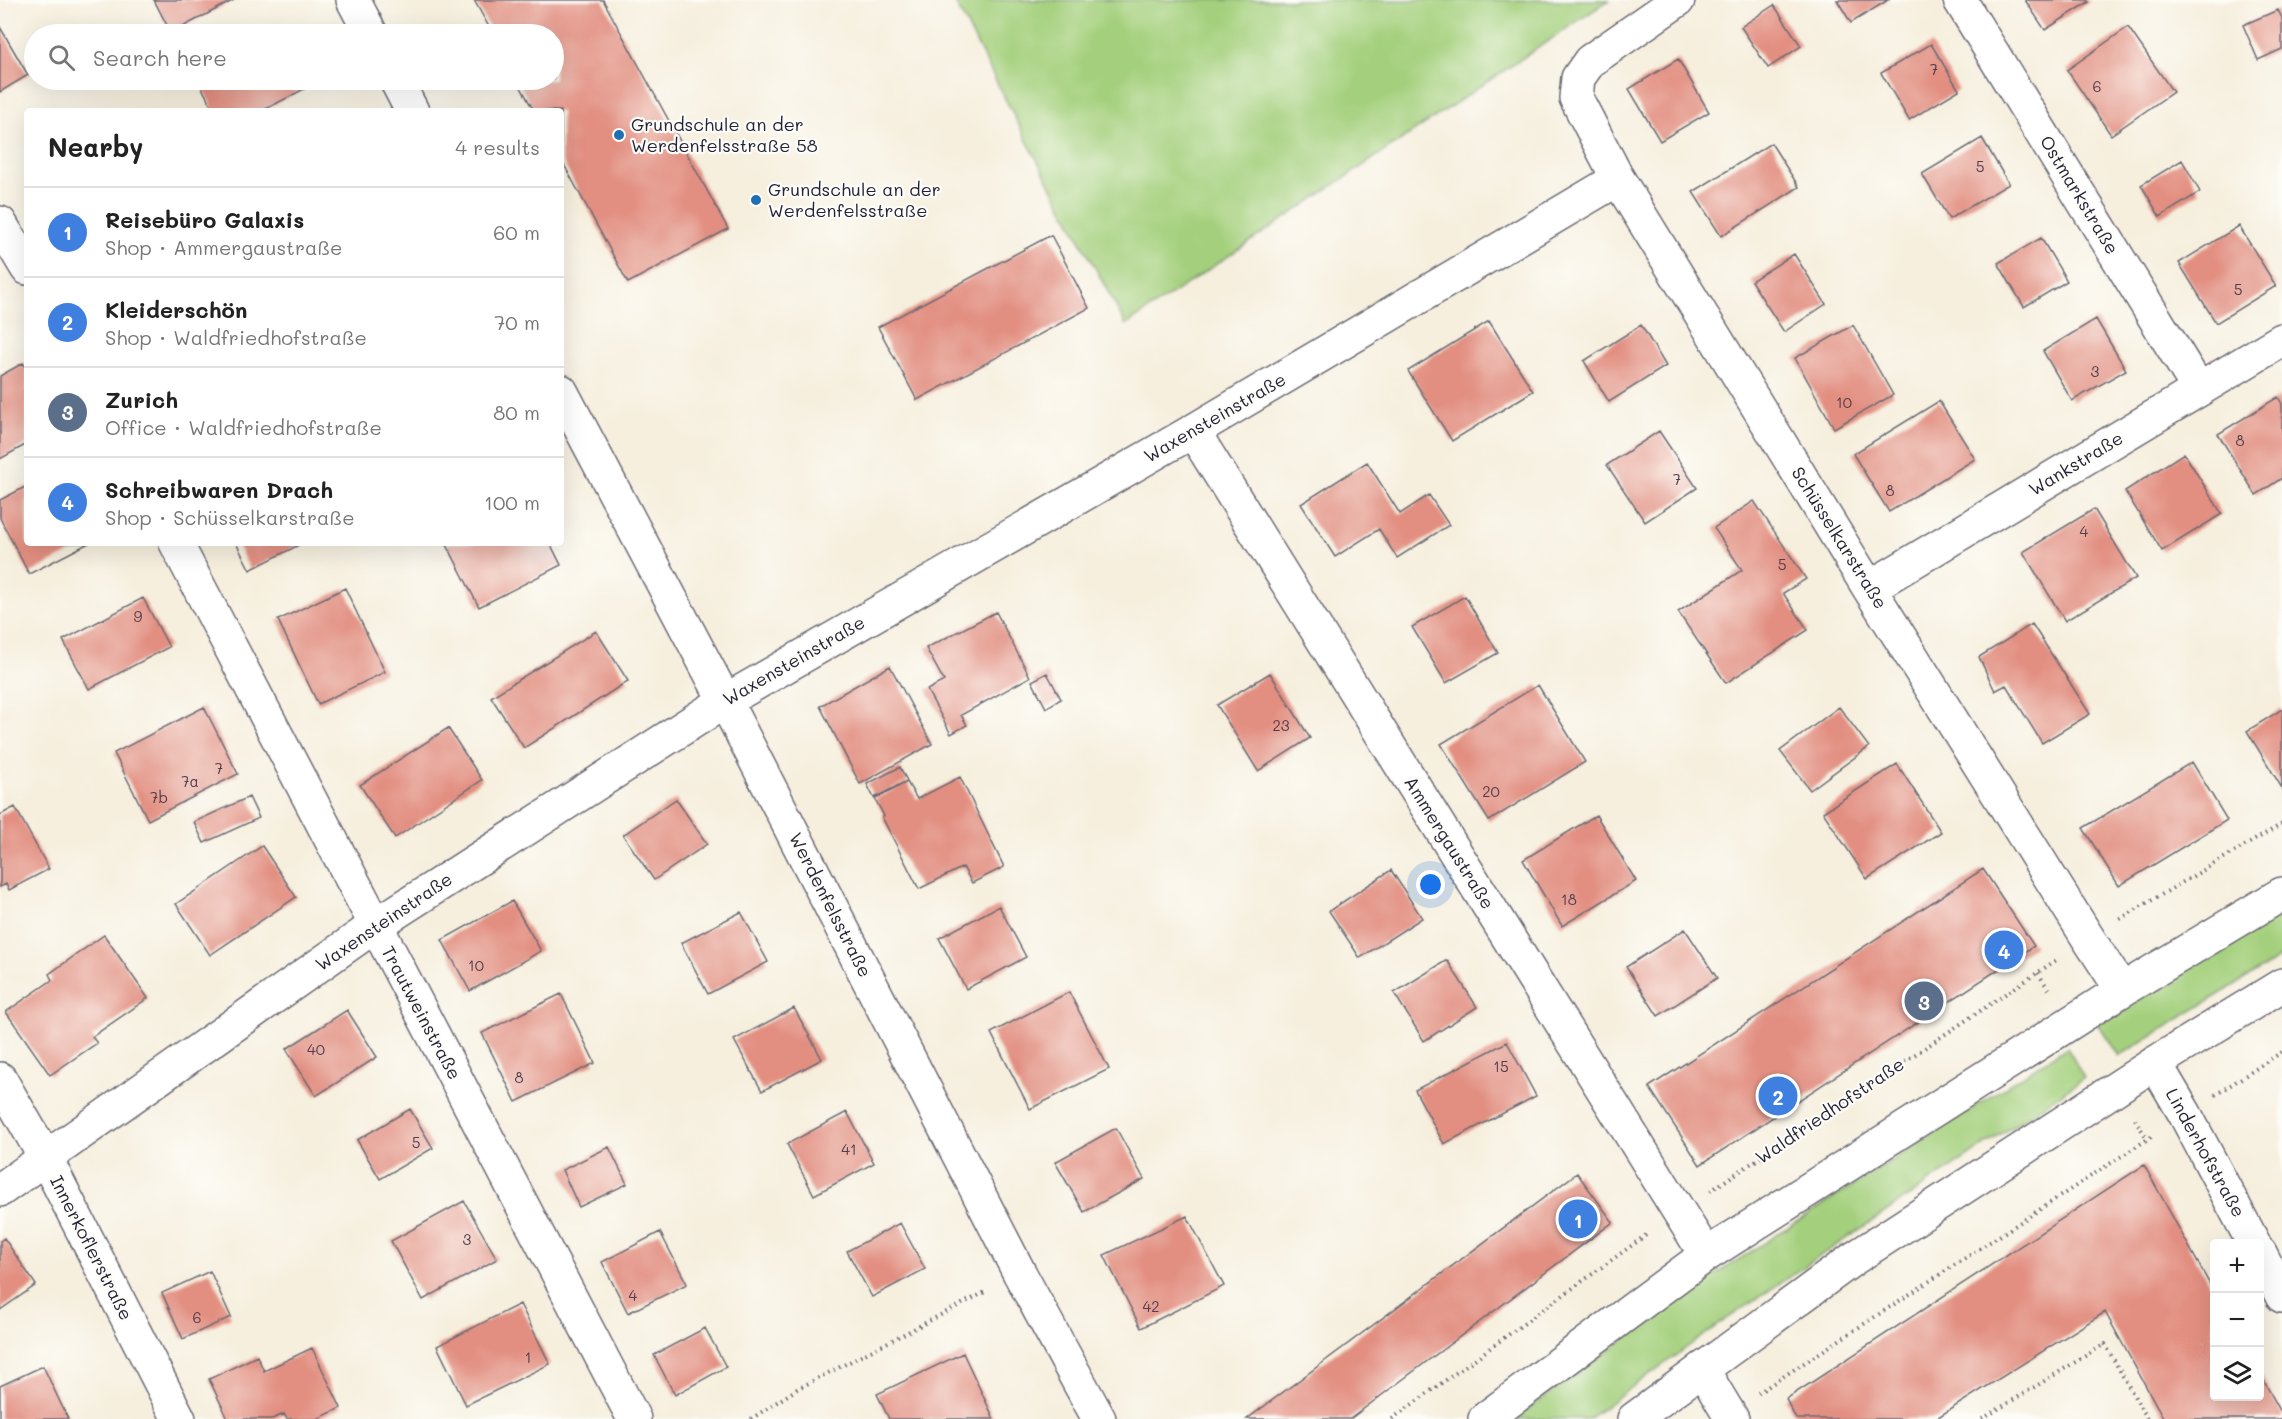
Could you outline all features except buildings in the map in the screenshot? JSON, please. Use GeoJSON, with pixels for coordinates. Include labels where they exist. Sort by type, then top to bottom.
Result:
{"type":"FeatureCollection","features":[{"type":"Feature","properties":{"kind":"street"},"geometry":{"type":"LineString","coordinates":[[353,0],[366,24]]}},
{"type":"Feature","properties":{"kind":"street","name":"Schüsselkarstraße"},"geometry":{"type":"LineString","coordinates":[[1678,0],[1590,61],[1578,78],[1576,98],[1618,179],[1869,588],[2122,990]]}},
{"type":"Feature","properties":{"kind":"street","name":"Ostmarkstraße"},"geometry":{"type":"LineString","coordinates":[[1960,0],[2199,390]]}},
{"type":"Feature","properties":{"kind":"street"},"geometry":{"type":"LineString","coordinates":[[401,90],[410,108]]}},
{"type":"Feature","properties":{"kind":"street","name":"Waxensteinstraße"},"geometry":{"type":"LineString","coordinates":[[0,1190],[376,925],[724,701],[1193,431],[1618,179]]}},
{"type":"Feature","properties":{"kind":"street"},"geometry":{"type":"LineString","coordinates":[[0,223],[24,263]]}},
{"type":"Feature","properties":{"kind":"street","name":"Wankstraße"},"geometry":{"type":"LineString","coordinates":[[1869,588],[2282,340]]}},
{"type":"Feature","properties":{"kind":"street","name":"Werdenfelsstraße"},"geometry":{"type":"LineString","coordinates":[[564,397],[1020,1274],[1099,1419]]}},
{"type":"Feature","properties":{"kind":"street","name":"Ammergaustraße"},"geometry":{"type":"LineString","coordinates":[[1193,431],[1706,1255]]}},
{"type":"Feature","properties":{"kind":"street","name":"Trautweinstraße"},"geometry":{"type":"LineString","coordinates":[[178,546],[634,1419]]}},
{"type":"Feature","properties":{"kind":"street"},"geometry":{"type":"LineString","coordinates":[[1485,1419],[1706,1255],[2122,990],[2282,894]]}},
{"type":"Feature","properties":{"kind":"street"},"geometry":{"type":"LineString","coordinates":[[1634,1419],[1853,1259],[2154,1063],[2282,985]]}},
{"type":"Feature","properties":{"kind":"street","name":"Linderhofstraße"},"geometry":{"type":"LineString","coordinates":[[2154,1063],[2185,1114],[2251,1239]]}},
{"type":"Feature","properties":{"kind":"street","name":"Innerkoflerstraße"},"geometry":{"type":"LineString","coordinates":[[0,1079],[46,1159],[178,1419]]}},
{"type":"Feature","properties":{"kind":"street"},"geometry":{"type":"LineString","coordinates":[[2264,1262],[2282,1296]]}},
{"type":"Feature","properties":{"kind":"street"},"geometry":{"type":"LineString","coordinates":[[1702,1369],[1731,1416]]}},
{"type":"Feature","properties":{"kind":"path","name":"Waldfriedhofstraße"},"geometry":{"type":"LineString","coordinates":[[1392,1419],[1678,1212],[2088,938],[2282,824]]}},
{"type":"Feature","properties":{"kind":"path"},"geometry":{"type":"LineString","coordinates":[[1731,1416],[2282,1052]]}},
{"type":"Feature","properties":{"kind":"path"},"geometry":{"type":"LineString","coordinates":[[751,1419],[797,1389],[1020,1274]]}},
{"type":"Feature","properties":{"kind":"path"},"geometry":{"type":"LineString","coordinates":[[1982,1419],[2105,1344],[2146,1419]]}},
{"type":"Feature","properties":{"kind":"green space"},"geometry":{"type":"Polygon","coordinates":[[[954,0],[1609,0],[1126,325],[954,0]]]}},
{"type":"Feature","properties":{"kind":"green space"},"geometry":{"type":"Polygon","coordinates":[[[2282,910],[2282,956],[2119,1056],[2096,1022],[2282,910]]]}},
{"type":"Feature","properties":{"kind":"green space"},"geometry":{"type":"Polygon","coordinates":[[[2067,1047],[2084,1078],[1715,1327],[1588,1419],[1515,1419],[1693,1289],[2067,1047]]]}},
{"type":"Feature","properties":{"kind":"place","name":"Grundschule an der Werdenfelsstraße 58"},"geometry":{"type":"Point","coordinates":[619,135]}},
{"type":"Feature","properties":{"kind":"place","name":"Grundschule an der Werdenfelsstraße"},"geometry":{"type":"Point","coordinates":[756,200]}},
{"type":"Feature","properties":{"kind":"place","name":"Schreibwaren Drach"},"geometry":{"type":"Point","coordinates":[2004,950]}},
{"type":"Feature","properties":{"kind":"place","name":"Zurich"},"geometry":{"type":"Point","coordinates":[1924,1001]}},
{"type":"Feature","properties":{"kind":"place","name":"Kleiderschön"},"geometry":{"type":"Point","coordinates":[1778,1096]}},
{"type":"Feature","properties":{"kind":"place","name":"Reisebüro Galaxis"},"geometry":{"type":"Point","coordinates":[1578,1219]}}]}
